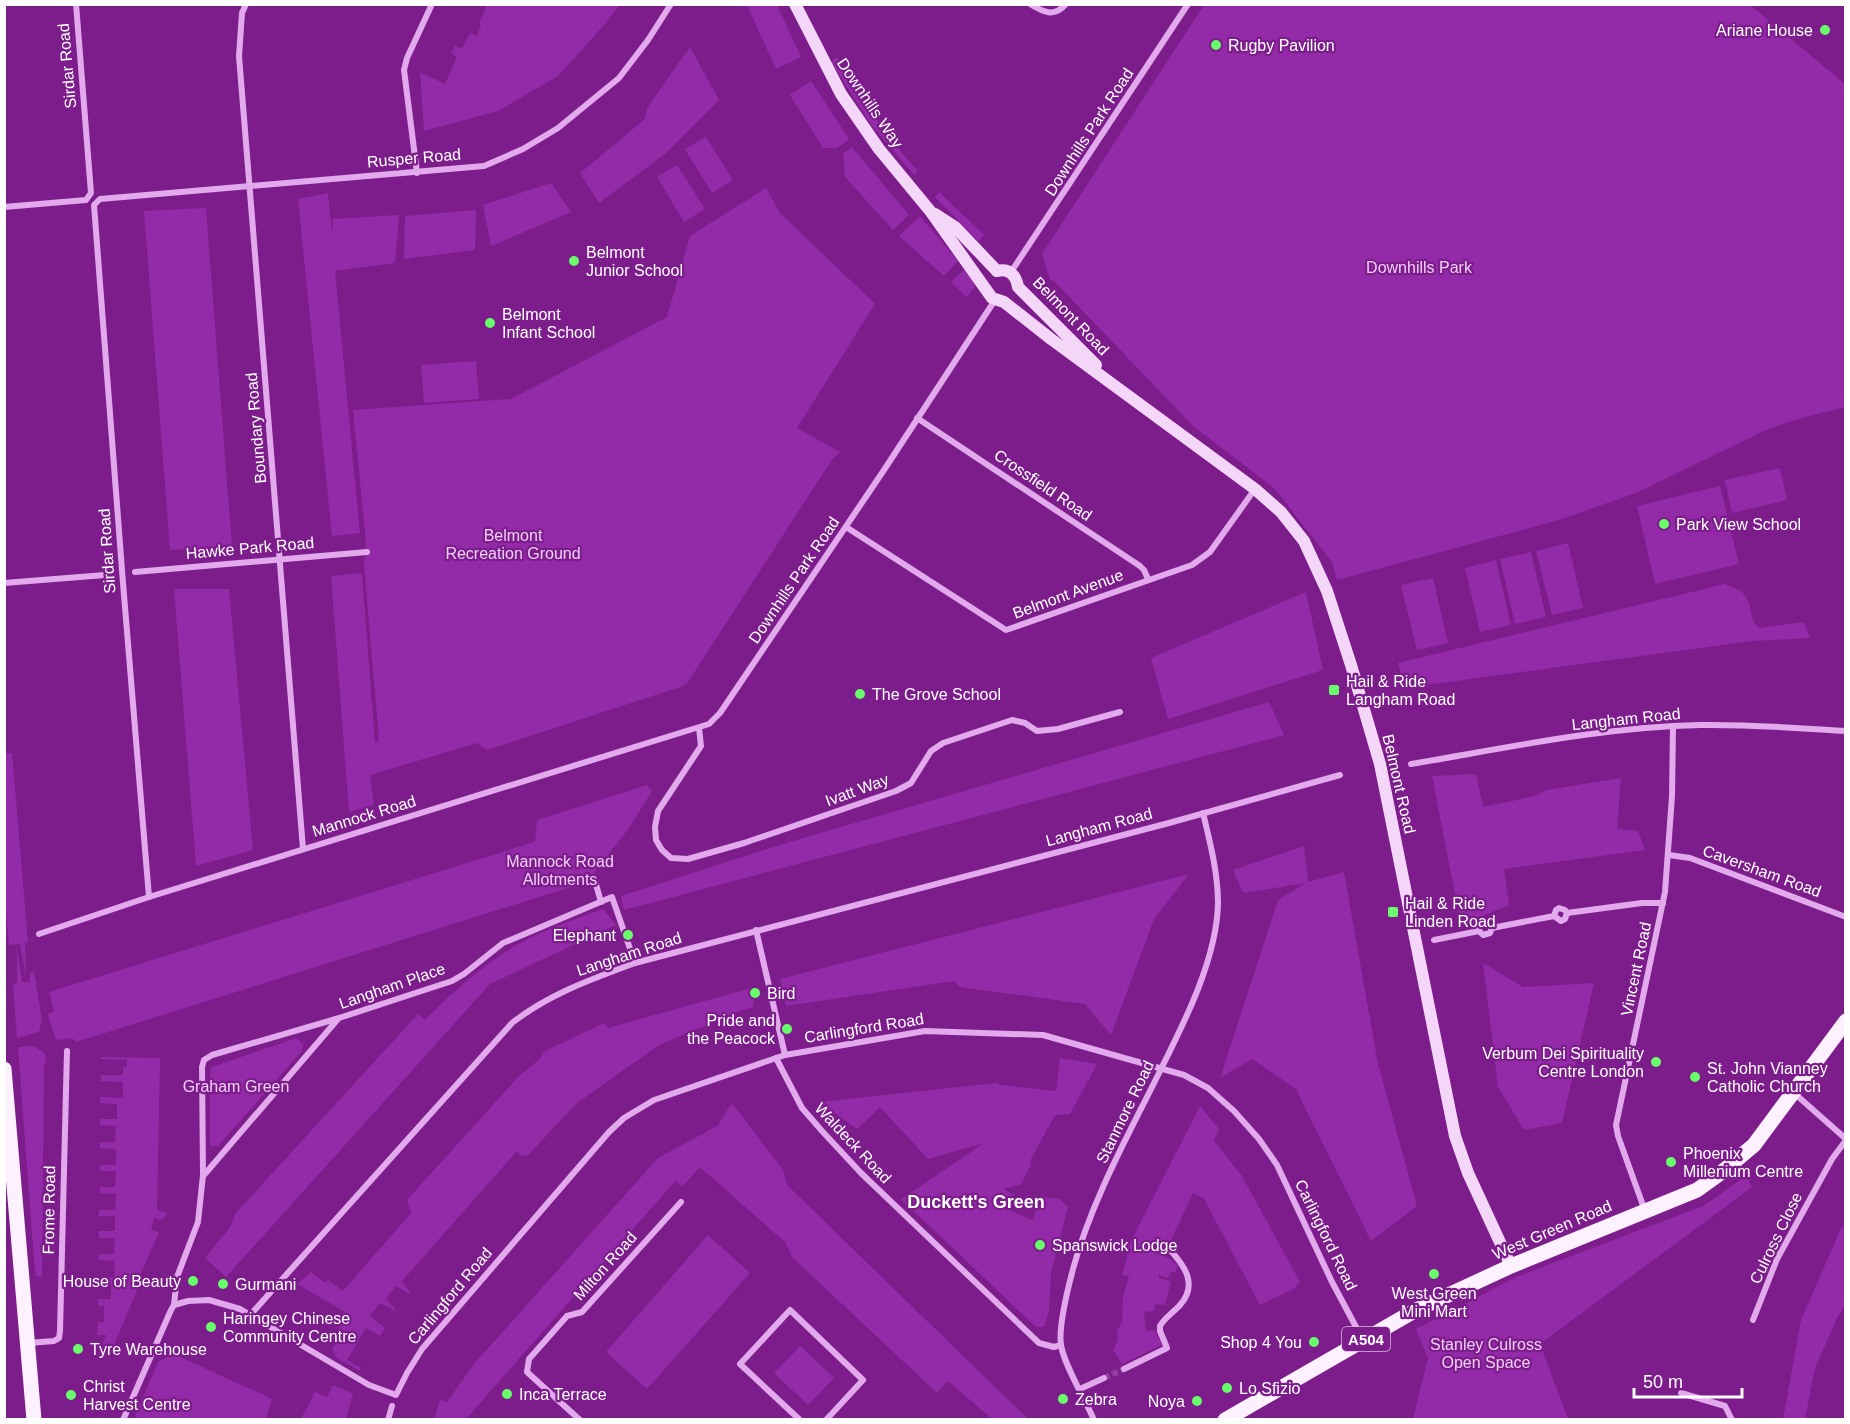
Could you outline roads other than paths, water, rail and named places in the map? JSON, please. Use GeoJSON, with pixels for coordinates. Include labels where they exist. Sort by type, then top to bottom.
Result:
{"type":"FeatureCollection","features":[{"type":"Feature","properties":{"kind":"main road","name":"Downhills Way"},"geometry":{"type":"LineString","coordinates":[[795,4],[841,94],[879,149],[931,212],[987,289]]}},
{"type":"Feature","properties":{"kind":"main road","name":"Downhills Way"},"geometry":{"type":"LineString","coordinates":[[931,212],[955,227],[997,271]]}},
{"type":"Feature","properties":{"kind":"main road","name":"Belmont Road"},"geometry":{"type":"LineString","coordinates":[[997,271],[1011,272],[1018,287],[1121,392]]}},
{"type":"Feature","properties":{"kind":"main road"},"geometry":{"type":"LineString","coordinates":[[987,289],[988,279],[997,271]]}},
{"type":"Feature","properties":{"kind":"main road"},"geometry":{"type":"LineString","coordinates":[[999,301],[1015,296],[1018,287]]}},
{"type":"Feature","properties":{"kind":"main road","name":"Belmont Road"},"geometry":{"type":"LineString","coordinates":[[987,289],[989,295],[1255,489],[1281,512],[1304,541],[1327,591],[1380,764],[1455,1136],[1468,1173],[1511,1266]]}},
{"type":"Feature","properties":{"kind":"main road","name":"West Green Road"},"geometry":{"type":"LineString","coordinates":[[1225,1419],[1416,1310],[1511,1266],[1697,1190],[1722,1173],[1754,1145],[1845,1021]]}},
{"type":"Feature","properties":{"kind":"main road"},"geometry":{"type":"LineString","coordinates":[[4,1069],[34,1419]]}},
{"type":"Feature","properties":{"kind":"street","name":"Sirdar Road"},"geometry":{"type":"LineString","coordinates":[[4,207],[86,200],[89,197],[91,190],[76,4]]}},
{"type":"Feature","properties":{"kind":"street","name":"Boundary Road"},"geometry":{"type":"LineString","coordinates":[[246,4],[242,14],[239,56],[303,849]]}},
{"type":"Feature","properties":{"kind":"street"},"geometry":{"type":"LineString","coordinates":[[417,173],[404,70],[407,58],[432,4]]}},
{"type":"Feature","properties":{"kind":"street","name":"Rusper Road"},"geometry":{"type":"LineString","coordinates":[[96,203],[100,200],[484,166],[523,149],[558,128],[619,78],[648,40],[671,4]]}},
{"type":"Feature","properties":{"kind":"street"},"geometry":{"type":"LineString","coordinates":[[1030,4],[1046,13],[1054,13],[1066,4]]}},
{"type":"Feature","properties":{"kind":"street","name":"Downhills Park Road"},"geometry":{"type":"LineString","coordinates":[[1011,272],[1188,4]]}},
{"type":"Feature","properties":{"kind":"street","name":"Sirdar Road"},"geometry":{"type":"LineString","coordinates":[[96,203],[94,212],[149,897]]}},
{"type":"Feature","properties":{"kind":"street","name":"Downhills Park Road"},"geometry":{"type":"LineString","coordinates":[[699,728],[709,724],[720,713],[846,527],[917,417],[999,301]]}},
{"type":"Feature","properties":{"kind":"street","name":"Crossfield Road"},"geometry":{"type":"LineString","coordinates":[[917,417],[1140,566],[1148,579]]}},
{"type":"Feature","properties":{"kind":"street","name":"Belmont Avenue"},"geometry":{"type":"LineString","coordinates":[[846,527],[1006,630],[1192,565],[1210,552],[1255,489]]}},
{"type":"Feature","properties":{"kind":"street","name":"Hawke Park Road"},"geometry":{"type":"LineString","coordinates":[[135,572],[368,552]]}},
{"type":"Feature","properties":{"kind":"street"},"geometry":{"type":"LineString","coordinates":[[4,583],[105,575]]}},
{"type":"Feature","properties":{"kind":"street","name":"Ivatt Way"},"geometry":{"type":"LineString","coordinates":[[699,728],[701,746],[658,811],[655,827],[656,840],[666,855],[671,858],[688,859],[744,843],[896,791],[911,783],[931,750],[944,743],[1002,723],[1018,721],[1037,731],[1058,729],[1120,712]]}},
{"type":"Feature","properties":{"kind":"street","name":"Langham Road"},"geometry":{"type":"LineString","coordinates":[[1411,764],[1571,738],[1673,726],[1747,726],[1845,731]]}},
{"type":"Feature","properties":{"kind":"street","name":"Vincent Road"},"geometry":{"type":"LineString","coordinates":[[1645,1211],[1616,1125],[1664,903],[1672,796],[1673,726]]}},
{"type":"Feature","properties":{"kind":"street","name":"Mannock Road"},"geometry":{"type":"LineString","coordinates":[[39,934],[149,897],[699,728]]}},
{"type":"Feature","properties":{"kind":"street","name":"Langham Road"},"geometry":{"type":"LineString","coordinates":[[251,1314],[512,1023],[532,1007],[575,985],[635,963],[1340,775]]}},
{"type":"Feature","properties":{"kind":"street","name":"Stanmore Road"},"geometry":{"type":"LineString","coordinates":[[1094,1419],[1061,1345],[1068,1290],[1077,1255],[1093,1210],[1183,1028],[1212,943],[1218,904],[1215,874],[1203,813]]}},
{"type":"Feature","properties":{"kind":"street","name":"Caversham Road"},"geometry":{"type":"LineString","coordinates":[[1669,855],[1690,858],[1845,917]]}},
{"type":"Feature","properties":{"kind":"street"},"geometry":{"type":"LineString","coordinates":[[595,881],[601,902],[612,897],[635,963]]}},
{"type":"Feature","properties":{"kind":"street","name":"Langham Place"},"geometry":{"type":"LineString","coordinates":[[203,1175],[202,1067],[204,1060],[212,1055],[339,1018],[452,981],[503,943],[601,902]]}},
{"type":"Feature","properties":{"kind":"street"},"geometry":{"type":"LineString","coordinates":[[1434,940],[1479,931],[1487,935],[1491,933],[1492,928],[1554,916],[1556,910],[1560,908],[1567,913],[1642,903],[1664,903]]}},
{"type":"Feature","properties":{"kind":"street"},"geometry":{"type":"LineString","coordinates":[[756,930],[785,1055]]}},
{"type":"Feature","properties":{"kind":"street"},"geometry":{"type":"LineString","coordinates":[[123,1419],[174,1305],[177,1277],[198,1222],[203,1175],[339,1018]]}},
{"type":"Feature","properties":{"kind":"street","name":"Carlingford Road"},"geometry":{"type":"LineString","coordinates":[[251,1314],[369,1385],[396,1395],[406,1373],[422,1349],[616,1125],[639,1107],[785,1055],[925,1031],[1042,1035],[1162,1068],[1184,1075],[1209,1088],[1259,1139],[1277,1165],[1332,1282],[1364,1340]]}},
{"type":"Feature","properties":{"kind":"street","name":"Frome Road"},"geometry":{"type":"LineString","coordinates":[[28,1343],[54,1341],[59,1338],[60,1331],[67,1051]]}},
{"type":"Feature","properties":{"kind":"street","name":"Waldeck Road"},"geometry":{"type":"LineString","coordinates":[[776,1058],[802,1108],[861,1173],[1040,1343],[1054,1347],[1061,1345]]}},
{"type":"Feature","properties":{"kind":"street"},"geometry":{"type":"LineString","coordinates":[[1794,1093],[1845,1139]]}},
{"type":"Feature","properties":{"kind":"street","name":"Culross Close"},"geometry":{"type":"LineString","coordinates":[[1753,1320],[1777,1259],[1845,1139]]}},
{"type":"Feature","properties":{"kind":"street","name":"Milton Road"},"geometry":{"type":"LineString","coordinates":[[580,1419],[527,1372],[530,1359],[567,1316],[582,1312],[681,1202]]}},
{"type":"Feature","properties":{"kind":"street"},"geometry":{"type":"LineString","coordinates":[[1124,1369],[1167,1348],[1160,1326],[1183,1302],[1189,1286],[1185,1269],[1170,1250]]}},
{"type":"Feature","properties":{"kind":"street"},"geometry":{"type":"LineString","coordinates":[[174,1305],[188,1301],[209,1300],[231,1305],[251,1314]]}},
{"type":"Feature","properties":{"kind":"street"},"geometry":{"type":"LineString","coordinates":[[800,1419],[740,1364],[790,1310],[863,1380],[826,1419]]}},
{"type":"Feature","properties":{"kind":"street"},"geometry":{"type":"LineString","coordinates":[[1080,1389],[1104,1378]]}},
{"type":"Feature","properties":{"kind":"street"},"geometry":{"type":"LineString","coordinates":[[1681,1393],[1725,1406],[1732,1419]]}},
{"type":"Feature","properties":{"kind":"street"},"geometry":{"type":"LineString","coordinates":[[388,1419],[392,1406]]}},
{"type":"Feature","properties":{"kind":"tunnel"},"geometry":{"type":"LineString","coordinates":[[1104,1378],[1124,1369]]}},
{"type":"Feature","properties":{"kind":"place","name":"Ariane House"},"geometry":{"type":"Point","coordinates":[1825,30]}},
{"type":"Feature","properties":{"kind":"place","name":"Rugby Pavilion"},"geometry":{"type":"Point","coordinates":[1216,45]}},
{"type":"Feature","properties":{"kind":"place","name":"Belmont Junior School"},"geometry":{"type":"Point","coordinates":[574,261]}},
{"type":"Feature","properties":{"kind":"place","name":"Belmont Infant School"},"geometry":{"type":"Point","coordinates":[490,323]}},
{"type":"Feature","properties":{"kind":"place","name":"Park View School"},"geometry":{"type":"Point","coordinates":[1664,524]}},
{"type":"Feature","properties":{"kind":"place","name":"Hail & Ride Langham Road"},"geometry":{"type":"Point","coordinates":[1334,690]}},
{"type":"Feature","properties":{"kind":"place","name":"The Grove School"},"geometry":{"type":"Point","coordinates":[860,694]}},
{"type":"Feature","properties":{"kind":"place","name":"Hail & Ride Linden Road"},"geometry":{"type":"Point","coordinates":[1393,912]}},
{"type":"Feature","properties":{"kind":"place","name":"Elephant"},"geometry":{"type":"Point","coordinates":[628,935]}},
{"type":"Feature","properties":{"kind":"place","name":"Bird"},"geometry":{"type":"Point","coordinates":[755,993]}},
{"type":"Feature","properties":{"kind":"place","name":"Pride and the Peacock"},"geometry":{"type":"Point","coordinates":[787,1029]}},
{"type":"Feature","properties":{"kind":"place","name":"Verbum Dei Spirituality Centre London"},"geometry":{"type":"Point","coordinates":[1656,1062]}},
{"type":"Feature","properties":{"kind":"place","name":"St. John Vianney Catholic Church"},"geometry":{"type":"Point","coordinates":[1695,1077]}},
{"type":"Feature","properties":{"kind":"place","name":"Phoenix Millenium Centre"},"geometry":{"type":"Point","coordinates":[1671,1162]}},
{"type":"Feature","properties":{"kind":"place","name":"Spanswick Lodge"},"geometry":{"type":"Point","coordinates":[1040,1245]}},
{"type":"Feature","properties":{"kind":"place","name":"West Green Mini Mart"},"geometry":{"type":"Point","coordinates":[1434,1274]}},
{"type":"Feature","properties":{"kind":"place","name":"House of Beauty"},"geometry":{"type":"Point","coordinates":[193,1281]}},
{"type":"Feature","properties":{"kind":"place","name":"Gurmani"},"geometry":{"type":"Point","coordinates":[223,1284]}},
{"type":"Feature","properties":{"kind":"place","name":"Haringey Chinese Community Centre"},"geometry":{"type":"Point","coordinates":[211,1327]}},
{"type":"Feature","properties":{"kind":"place","name":"Shop 4 You"},"geometry":{"type":"Point","coordinates":[1314,1342]}},
{"type":"Feature","properties":{"kind":"place","name":"Tyre Warehouse"},"geometry":{"type":"Point","coordinates":[78,1349]}},
{"type":"Feature","properties":{"kind":"place","name":"Lo Sfizio"},"geometry":{"type":"Point","coordinates":[1227,1388]}},
{"type":"Feature","properties":{"kind":"place","name":"Inca Terrace"},"geometry":{"type":"Point","coordinates":[507,1394]}},
{"type":"Feature","properties":{"kind":"place","name":"Christ Harvest Centre"},"geometry":{"type":"Point","coordinates":[71,1395]}},
{"type":"Feature","properties":{"kind":"place","name":"Zebra"},"geometry":{"type":"Point","coordinates":[1063,1399]}},
{"type":"Feature","properties":{"kind":"place","name":"Noya"},"geometry":{"type":"Point","coordinates":[1197,1401]}},
{"type":"Feature","properties":{"kind":"district","name":"Duckett's Green"},"geometry":{"type":"Point","coordinates":[976,1202]}},
{"type":"Feature","properties":{"kind":"park label","name":"Downhills Park"},"geometry":{"type":"Point","coordinates":[1419,267]}},
{"type":"Feature","properties":{"kind":"park label","name":"Belmont Recreation Ground"},"geometry":{"type":"Point","coordinates":[513,544]}},
{"type":"Feature","properties":{"kind":"park label","name":"Mannock Road Allotments"},"geometry":{"type":"Point","coordinates":[560,870]}},
{"type":"Feature","properties":{"kind":"park label","name":"Graham Green"},"geometry":{"type":"Point","coordinates":[236,1086]}},
{"type":"Feature","properties":{"kind":"park label","name":"Stanley Culross Open Space"},"geometry":{"type":"Point","coordinates":[1486,1353]}}]}
